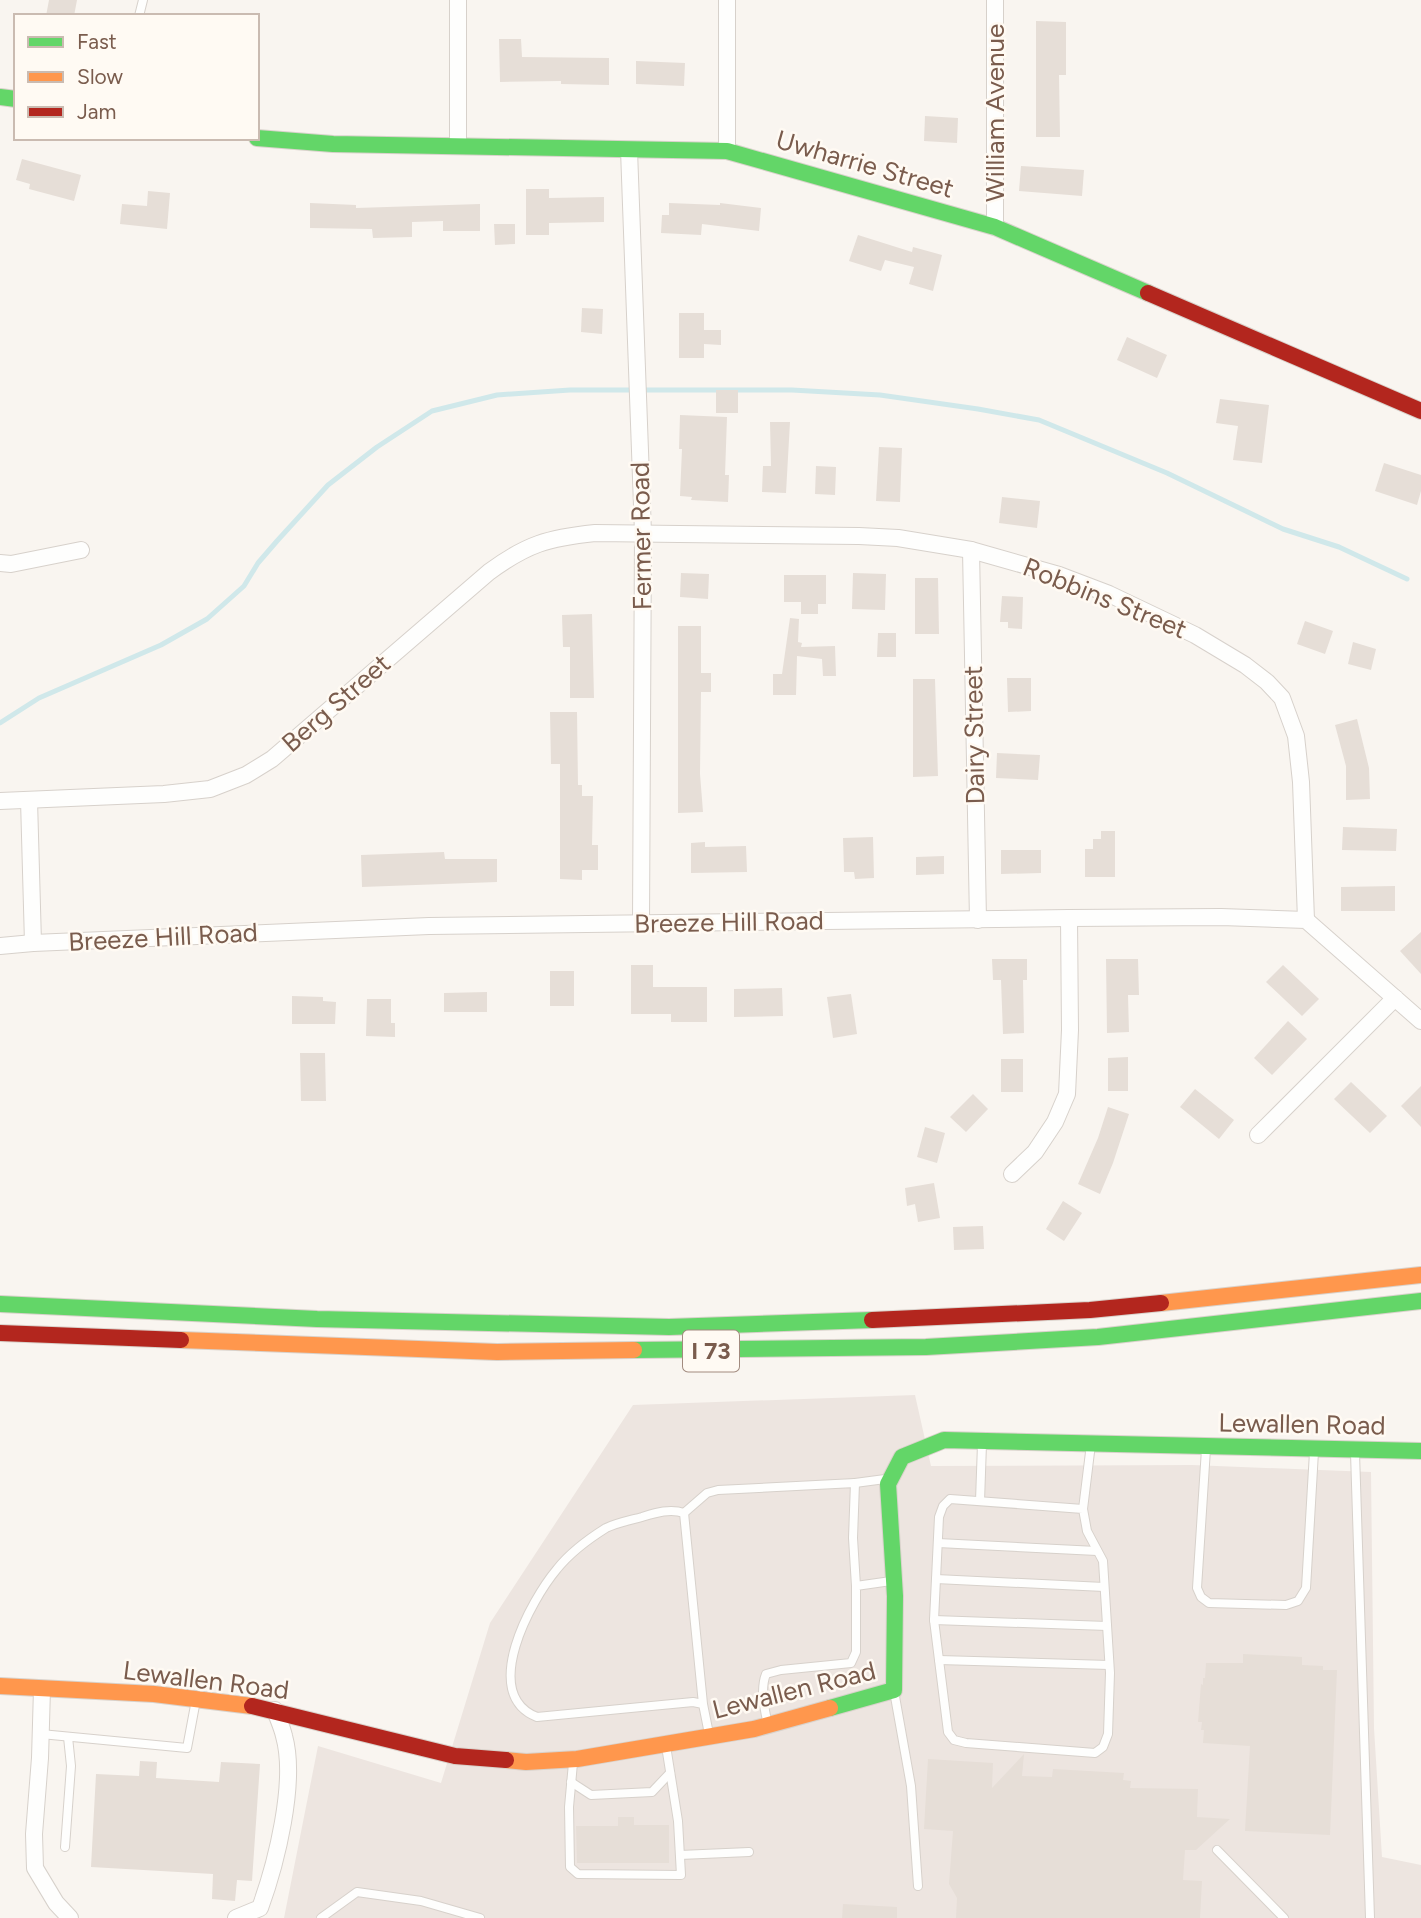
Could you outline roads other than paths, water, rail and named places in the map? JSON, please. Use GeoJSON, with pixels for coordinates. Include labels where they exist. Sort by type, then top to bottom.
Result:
{"type":"FeatureCollection","features":[{"type":"Feature","properties":{"kind":"main road","name":"Uwharrie Street"},"geometry":{"type":"LineString","coordinates":[[259,138],[333,144],[727,151],[995,227],[1421,411]]}},
{"type":"Feature","properties":{"kind":"main road","name":"I 73"},"geometry":{"type":"LineString","coordinates":[[0,1304],[330,1319],[669,1327],[1090,1310],[1421,1275]]}},
{"type":"Feature","properties":{"kind":"main road","name":"I 73"},"geometry":{"type":"LineString","coordinates":[[0,1332],[498,1352],[926,1347],[1098,1337],[1421,1301]]}},
{"type":"Feature","properties":{"kind":"main road","name":"Lewallen Road"},"geometry":{"type":"LineString","coordinates":[[0,1686],[154,1694],[196,1699],[275,1710],[455,1756],[526,1762],[573,1760],[768,1725],[894,1689],[894,1580],[888,1484],[902,1457],[944,1440],[1421,1451]]}},
{"type":"Feature","properties":{"kind":"street"},"geometry":{"type":"LineString","coordinates":[[458,0],[458,146]]}},
{"type":"Feature","properties":{"kind":"street"},"geometry":{"type":"LineString","coordinates":[[727,0],[727,151]]}},
{"type":"Feature","properties":{"kind":"street","name":"William Avenue"},"geometry":{"type":"LineString","coordinates":[[995,0],[995,227]]}},
{"type":"Feature","properties":{"kind":"street","name":"Fermer Road"},"geometry":{"type":"LineString","coordinates":[[629,150],[643,533],[641,923]]}},
{"type":"Feature","properties":{"kind":"street","name":"Berg Street"},"geometry":{"type":"LineString","coordinates":[[0,802],[176,793],[210,789],[228,783],[272,759],[510,556],[533,544],[559,537],[595,533],[643,533]]}},
{"type":"Feature","properties":{"kind":"street","name":"Robbins Street"},"geometry":{"type":"LineString","coordinates":[[643,533],[898,538],[971,551],[1059,575],[1110,594],[1221,649],[1245,665],[1282,698],[1296,736],[1301,782],[1306,920]]}},
{"type":"Feature","properties":{"kind":"street"},"geometry":{"type":"LineString","coordinates":[[0,563],[11,564],[81,550]]}},
{"type":"Feature","properties":{"kind":"street","name":"Dairy Street"},"geometry":{"type":"LineString","coordinates":[[971,551],[978,920]]}},
{"type":"Feature","properties":{"kind":"street"},"geometry":{"type":"LineString","coordinates":[[29,800],[33,943]]}},
{"type":"Feature","properties":{"kind":"street","name":"Breeze Hill Road"},"geometry":{"type":"LineString","coordinates":[[0,946],[429,926],[1069,918],[1221,917],[1306,920]]}},
{"type":"Feature","properties":{"kind":"street"},"geometry":{"type":"LineString","coordinates":[[1012,1174],[1035,1152],[1055,1122],[1067,1094],[1070,1030],[1069,918]]}},
{"type":"Feature","properties":{"kind":"street"},"geometry":{"type":"LineString","coordinates":[[1306,920],[1421,1021]]}},
{"type":"Feature","properties":{"kind":"street"},"geometry":{"type":"LineString","coordinates":[[1258,1135],[1395,998]]}},
{"type":"Feature","properties":{"kind":"street"},"geometry":{"type":"LineString","coordinates":[[42,1689],[34,1834],[35,1868],[56,1903],[70,1918]]}},
{"type":"Feature","properties":{"kind":"street"},"geometry":{"type":"LineString","coordinates":[[236,1918],[260,1908],[279,1845],[287,1786],[285,1738],[275,1710]]}},
{"type":"Feature","properties":{"kind":"lane"},"geometry":{"type":"LineString","coordinates":[[980,1501],[982,1441]]}},
{"type":"Feature","properties":{"kind":"lane"},"geometry":{"type":"LineString","coordinates":[[1083,1509],[950,1499],[943,1506],[939,1517],[934,1620],[948,1732],[954,1740],[966,1744],[1095,1753],[1103,1747],[1108,1734],[1110,1665],[1103,1561],[1087,1531],[1083,1509],[1091,1444]]}},
{"type":"Feature","properties":{"kind":"lane"},"geometry":{"type":"LineString","coordinates":[[1206,1446],[1197,1588],[1201,1597],[1209,1603],[1235,1604],[1286,1605],[1298,1601],[1306,1588],[1314,1449]]}},
{"type":"Feature","properties":{"kind":"lane"},"geometry":{"type":"LineString","coordinates":[[1355,1450],[1370,1918]]}},
{"type":"Feature","properties":{"kind":"lane"},"geometry":{"type":"LineString","coordinates":[[684,1513],[707,1493],[718,1490],[855,1483],[892,1478]]}},
{"type":"Feature","properties":{"kind":"lane"},"geometry":{"type":"LineString","coordinates":[[768,1725],[764,1709],[766,1674],[851,1662],[856,1652],[853,1538],[855,1483]]}},
{"type":"Feature","properties":{"kind":"lane"},"geometry":{"type":"LineString","coordinates":[[684,1513],[655,1513],[608,1527],[558,1568],[522,1626],[512,1663],[511,1689],[519,1706],[537,1717],[693,1702],[703,1704]]}},
{"type":"Feature","properties":{"kind":"lane"},"geometry":{"type":"LineString","coordinates":[[684,1513],[703,1704],[710,1737]]}},
{"type":"Feature","properties":{"kind":"lane"},"geometry":{"type":"LineString","coordinates":[[938,1542],[1097,1551]]}},
{"type":"Feature","properties":{"kind":"lane"},"geometry":{"type":"LineString","coordinates":[[936,1579],[1104,1587]]}},
{"type":"Feature","properties":{"kind":"lane"},"geometry":{"type":"LineString","coordinates":[[856,1586],[894,1580]]}},
{"type":"Feature","properties":{"kind":"lane"},"geometry":{"type":"LineString","coordinates":[[934,1620],[1107,1626]]}},
{"type":"Feature","properties":{"kind":"lane"},"geometry":{"type":"LineString","coordinates":[[939,1660],[1110,1665]]}},
{"type":"Feature","properties":{"kind":"lane"},"geometry":{"type":"LineString","coordinates":[[894,1689],[911,1786],[918,1886]]}},
{"type":"Feature","properties":{"kind":"lane"},"geometry":{"type":"LineString","coordinates":[[41,1734],[187,1748],[196,1699]]}},
{"type":"Feature","properties":{"kind":"lane"},"geometry":{"type":"LineString","coordinates":[[65,1847],[71,1766],[68,1737]]}},
{"type":"Feature","properties":{"kind":"lane"},"geometry":{"type":"LineString","coordinates":[[573,1760],[570,1867],[578,1874],[681,1875],[678,1821],[666,1744]]}},
{"type":"Feature","properties":{"kind":"lane"},"geometry":{"type":"LineString","coordinates":[[571,1782],[591,1795],[652,1792],[670,1773]]}},
{"type":"Feature","properties":{"kind":"lane"},"geometry":{"type":"LineString","coordinates":[[1217,1850],[1284,1918]]}},
{"type":"Feature","properties":{"kind":"lane"},"geometry":{"type":"LineString","coordinates":[[680,1855],[749,1852]]}},
{"type":"Feature","properties":{"kind":"lane"},"geometry":{"type":"LineString","coordinates":[[321,1918],[357,1892],[421,1901],[480,1918]]}},
{"type":"Feature","properties":{"kind":"waterway"},"geometry":{"type":"LineString","coordinates":[[0,723],[39,698],[161,645],[207,619],[244,586],[258,563],[328,485],[377,447],[432,411],[497,395],[570,390],[792,390],[880,395],[1039,420],[1167,473],[1283,529],[1339,547],[1407,579]]}}]}
